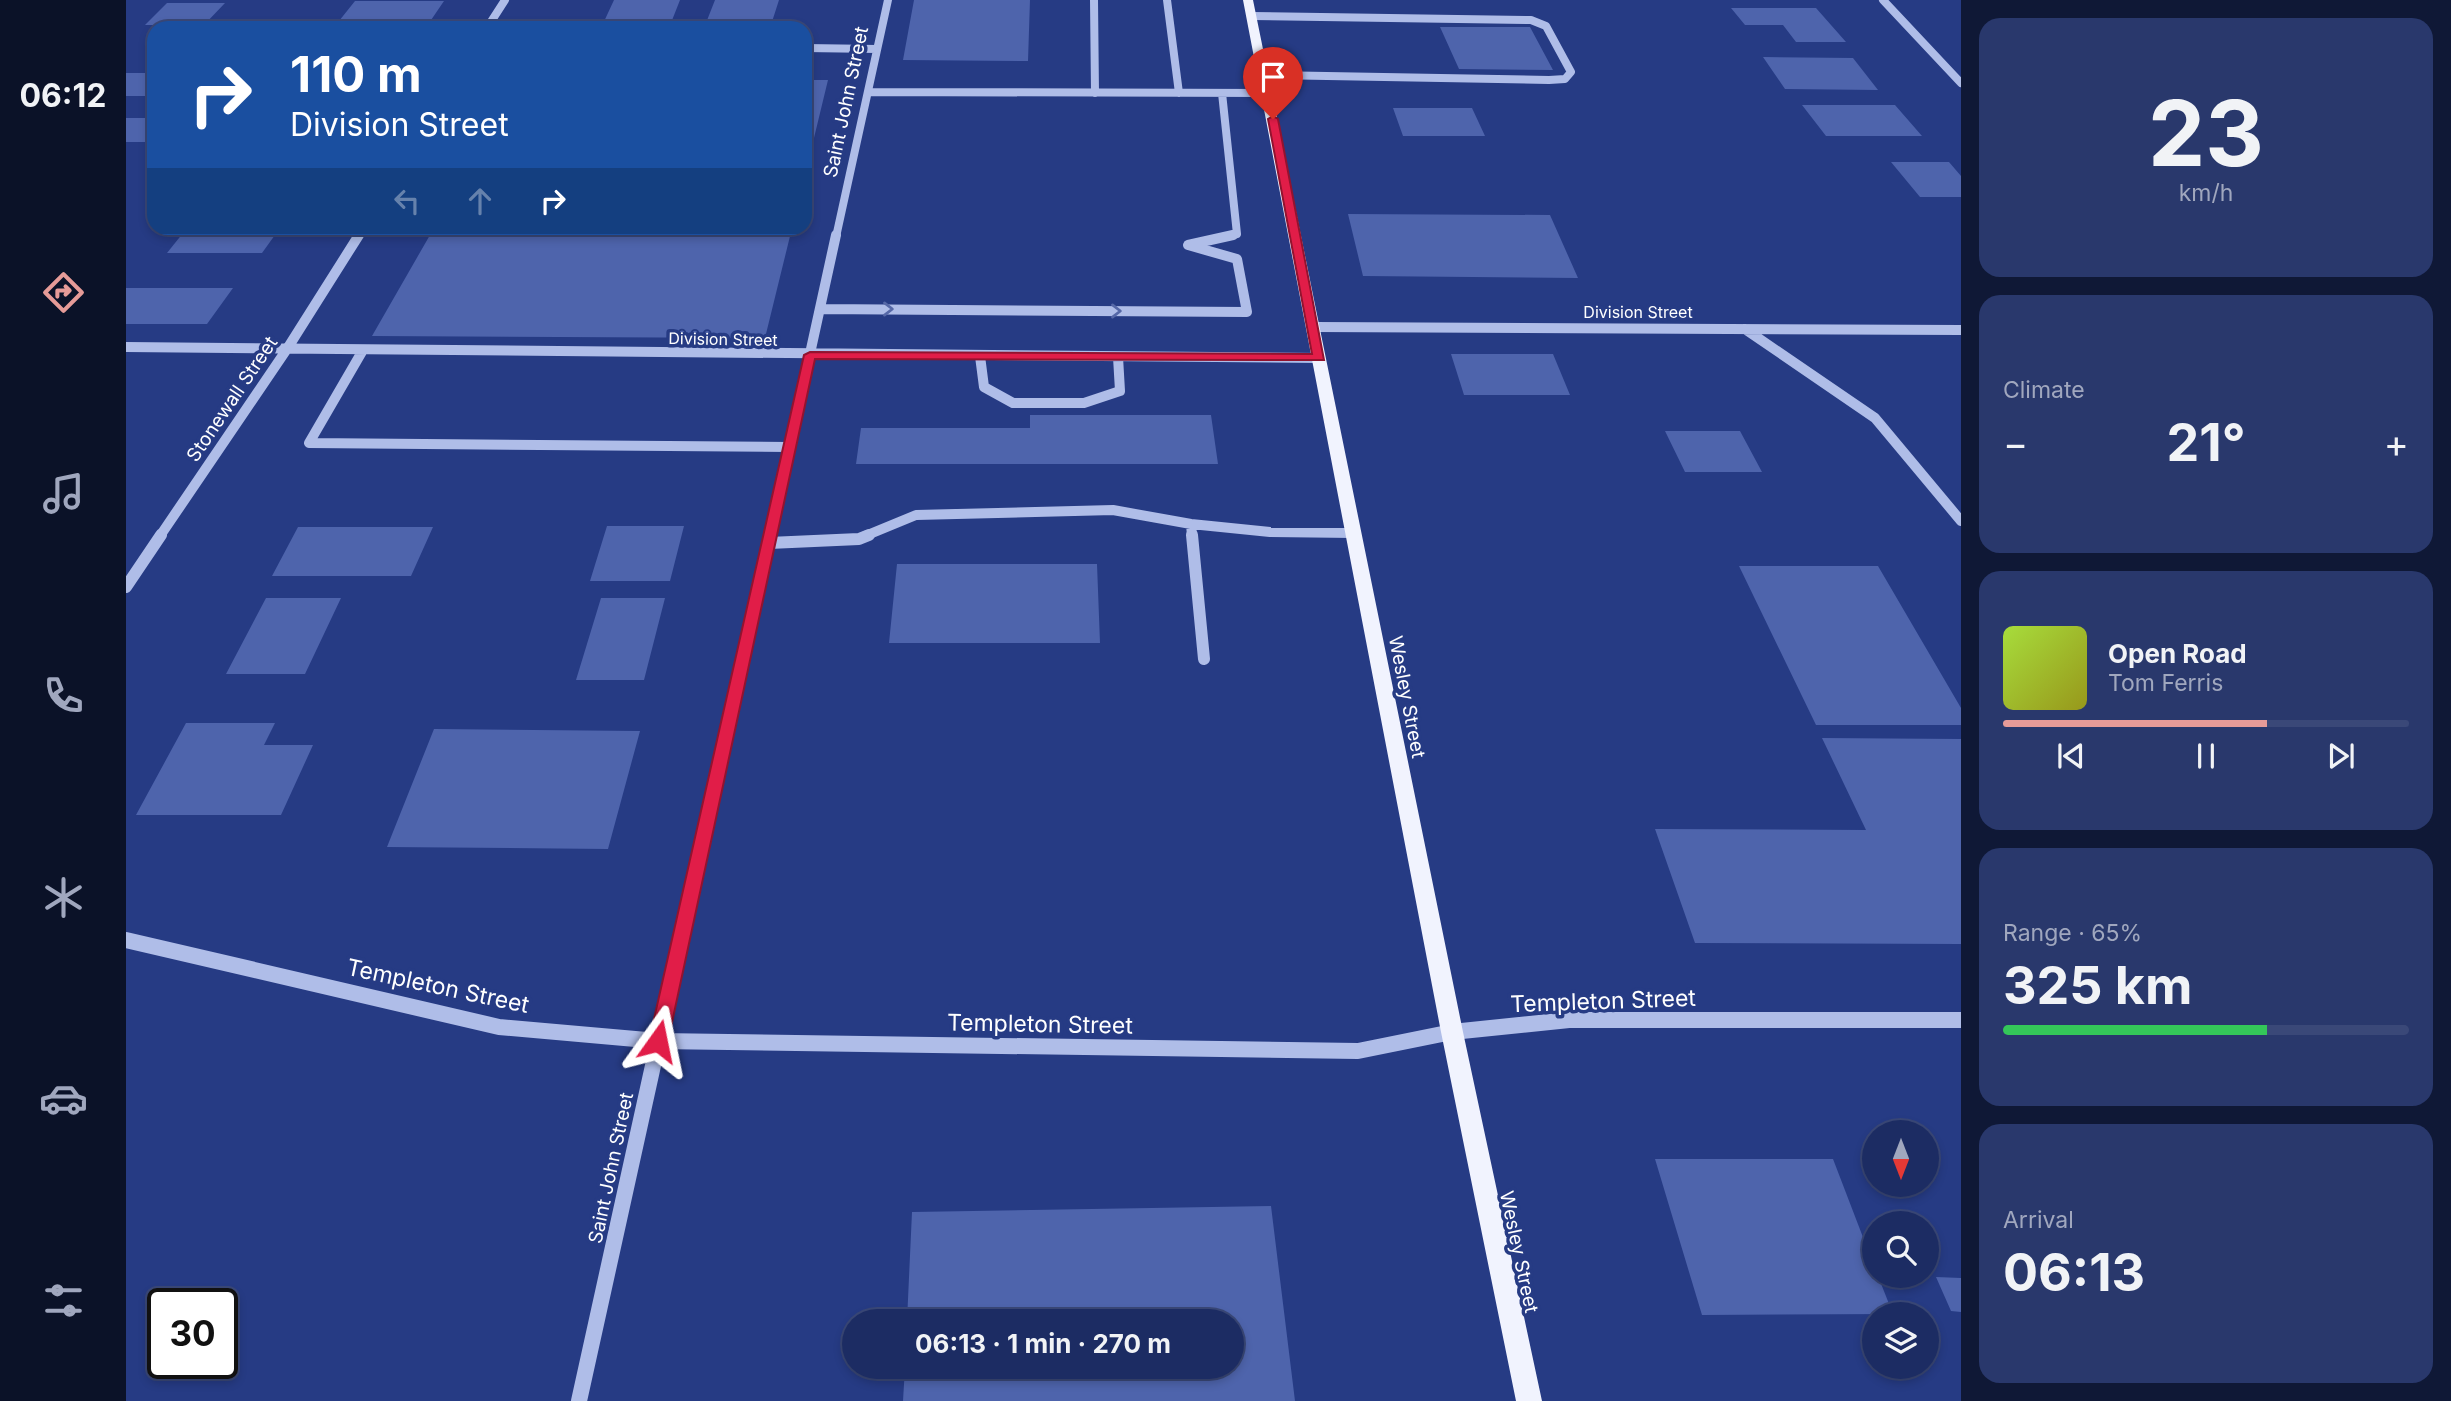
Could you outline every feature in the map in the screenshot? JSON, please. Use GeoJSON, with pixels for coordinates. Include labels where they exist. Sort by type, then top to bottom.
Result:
{"type":"FeatureCollection","features":[{"type":"Feature","properties":{"kind":"main road","name":"Wesley Street"},"geometry":{"type":"LineString","coordinates":[[1250,8],[1452,1032],[1529,1401]]}},
{"type":"Feature","properties":{"kind":"street"},"geometry":{"type":"LineString","coordinates":[[492,21],[505,0]]}},
{"type":"Feature","properties":{"kind":"street","name":"Saint John Street"},"geometry":{"type":"LineString","coordinates":[[579,1401],[888,0]]}},
{"type":"Feature","properties":{"kind":"street"},"geometry":{"type":"LineString","coordinates":[[1167,0],[1179,93]]}},
{"type":"Feature","properties":{"kind":"street"},"geometry":{"type":"LineString","coordinates":[[1883,0],[1961,83]]}},
{"type":"Feature","properties":{"kind":"street"},"geometry":{"type":"LineString","coordinates":[[1250,8],[1531,20],[1546,26],[1571,72],[1565,79],[1549,80],[1264,75]]}},
{"type":"Feature","properties":{"kind":"street"},"geometry":{"type":"LineString","coordinates":[[812,48],[877,49]]}},
{"type":"Feature","properties":{"kind":"street"},"geometry":{"type":"LineString","coordinates":[[820,309],[1247,312],[1237,259],[1188,245],[1237,234],[1222,93]]}},
{"type":"Feature","properties":{"kind":"street","name":"Stonewall Street"},"geometry":{"type":"LineString","coordinates":[[126,587],[287,349],[359,235]]}},
{"type":"Feature","properties":{"kind":"street","name":"Division Street"},"geometry":{"type":"LineString","coordinates":[[1315,327],[1961,330]]}},
{"type":"Feature","properties":{"kind":"street"},"geometry":{"type":"LineString","coordinates":[[1745,329],[1875,418],[1961,521]]}},
{"type":"Feature","properties":{"kind":"street","name":"Division Street"},"geometry":{"type":"LineString","coordinates":[[126,347],[1319,358]]}},
{"type":"Feature","properties":{"kind":"street"},"geometry":{"type":"LineString","coordinates":[[363,350],[309,443],[789,447]]}},
{"type":"Feature","properties":{"kind":"street"},"geometry":{"type":"LineString","coordinates":[[980,356],[984,387],[1013,402],[1084,403],[1120,391],[1118,357]]}},
{"type":"Feature","properties":{"kind":"street"},"geometry":{"type":"LineString","coordinates":[[769,543],[859,539],[916,515],[1112,510],[1191,524],[1270,532],[1354,533]]}},
{"type":"Feature","properties":{"kind":"street"},"geometry":{"type":"LineString","coordinates":[[1191,524],[1204,659]]}},
{"type":"Feature","properties":{"kind":"street","name":"Templeton Street"},"geometry":{"type":"LineString","coordinates":[[126,940],[499,1027],[658,1041],[1358,1051],[1452,1032],[1569,1020],[1961,1020]]}},
{"type":"Feature","properties":{"kind":"lane"},"geometry":{"type":"LineString","coordinates":[[1094,0],[1095,93]]}},
{"type":"Feature","properties":{"kind":"lane"},"geometry":{"type":"LineString","coordinates":[[868,92],[1268,93]]}},
{"type":"Feature","properties":{"kind":"building"},"geometry":{"type":"Polygon","coordinates":[[[614,0],[680,0],[672,21],[604,21],[614,0]]]}},
{"type":"Feature","properties":{"kind":"building"},"geometry":{"type":"Polygon","coordinates":[[[715,0],[779,0],[772,21],[707,21],[715,0]]]}},
{"type":"Feature","properties":{"kind":"building"},"geometry":{"type":"Polygon","coordinates":[[[914,0],[1030,0],[1028,61],[903,60],[914,0]]]}},
{"type":"Feature","properties":{"kind":"building"},"geometry":{"type":"Polygon","coordinates":[[[355,1],[444,1],[430,21],[339,21],[355,1]]]}},
{"type":"Feature","properties":{"kind":"building"},"geometry":{"type":"Polygon","coordinates":[[[167,3],[225,3],[208,21],[149,21],[167,3]]]}},
{"type":"Feature","properties":{"kind":"building"},"geometry":{"type":"Polygon","coordinates":[[[1731,8],[1816,8],[1846,42],[1796,42],[1783,25],[1745,25],[1731,8]]]}},
{"type":"Feature","properties":{"kind":"building"},"geometry":{"type":"Polygon","coordinates":[[[1440,27],[1530,27],[1553,70],[1459,69],[1440,27]]]}},
{"type":"Feature","properties":{"kind":"building"},"geometry":{"type":"Polygon","coordinates":[[[1763,57],[1853,58],[1878,90],[1785,89],[1763,57]]]}},
{"type":"Feature","properties":{"kind":"building"},"geometry":{"type":"Polygon","coordinates":[[[126,73],[147,73],[147,96],[126,96],[126,73]]]}},
{"type":"Feature","properties":{"kind":"building"},"geometry":{"type":"Polygon","coordinates":[[[812,80],[828,80],[812,146],[812,80]]]}},
{"type":"Feature","properties":{"kind":"building"},"geometry":{"type":"Polygon","coordinates":[[[1802,105],[1895,105],[1922,136],[1826,136],[1802,105]]]}},
{"type":"Feature","properties":{"kind":"building"},"geometry":{"type":"Polygon","coordinates":[[[1393,108],[1472,108],[1485,136],[1403,136],[1393,108]]]}},
{"type":"Feature","properties":{"kind":"building"},"geometry":{"type":"Polygon","coordinates":[[[126,118],[147,118],[147,142],[126,142],[126,118]]]}},
{"type":"Feature","properties":{"kind":"building"},"geometry":{"type":"Polygon","coordinates":[[[1891,162],[1949,162],[1961,176],[1961,197],[1920,197],[1891,162]]]}},
{"type":"Feature","properties":{"kind":"building"},"geometry":{"type":"Polygon","coordinates":[[[1348,214],[1550,215],[1578,278],[1363,276],[1348,214]]]}},
{"type":"Feature","properties":{"kind":"building"},"geometry":{"type":"Polygon","coordinates":[[[181,235],[275,235],[262,253],[167,253],[181,235]]]}},
{"type":"Feature","properties":{"kind":"building"},"geometry":{"type":"Polygon","coordinates":[[[430,235],[790,235],[765,338],[372,336],[430,235]]]}},
{"type":"Feature","properties":{"kind":"building"},"geometry":{"type":"Polygon","coordinates":[[[126,288],[233,288],[207,324],[126,324],[126,288]]]}},
{"type":"Feature","properties":{"kind":"building"},"geometry":{"type":"Polygon","coordinates":[[[1451,354],[1553,354],[1570,395],[1464,395],[1451,354]]]}},
{"type":"Feature","properties":{"kind":"building"},"geometry":{"type":"Polygon","coordinates":[[[1030,415],[1211,415],[1218,464],[856,464],[861,428],[1030,428],[1030,415]]]}},
{"type":"Feature","properties":{"kind":"building"},"geometry":{"type":"Polygon","coordinates":[[[1665,431],[1740,431],[1762,472],[1685,472],[1665,431]]]}},
{"type":"Feature","properties":{"kind":"building"},"geometry":{"type":"Polygon","coordinates":[[[607,526],[684,526],[670,581],[590,581],[607,526]]]}},
{"type":"Feature","properties":{"kind":"building"},"geometry":{"type":"Polygon","coordinates":[[[298,527],[433,527],[411,576],[272,576],[298,527]]]}},
{"type":"Feature","properties":{"kind":"building"},"geometry":{"type":"Polygon","coordinates":[[[897,564],[1097,564],[1100,643],[889,643],[897,564]]]}},
{"type":"Feature","properties":{"kind":"building"},"geometry":{"type":"Polygon","coordinates":[[[1739,566],[1878,566],[1961,708],[1961,725],[1816,725],[1739,566]]]}},
{"type":"Feature","properties":{"kind":"building"},"geometry":{"type":"Polygon","coordinates":[[[266,598],[341,598],[305,674],[226,674],[266,598]]]}},
{"type":"Feature","properties":{"kind":"building"},"geometry":{"type":"Polygon","coordinates":[[[601,598],[665,598],[644,680],[576,680],[601,598]]]}},
{"type":"Feature","properties":{"kind":"building"},"geometry":{"type":"Polygon","coordinates":[[[186,723],[275,723],[264,745],[313,745],[281,815],[136,815],[186,723]]]}},
{"type":"Feature","properties":{"kind":"building"},"geometry":{"type":"Polygon","coordinates":[[[434,729],[640,731],[608,849],[387,847],[434,729]]]}},
{"type":"Feature","properties":{"kind":"building"},"geometry":{"type":"Polygon","coordinates":[[[1822,738],[1961,739],[1961,944],[1695,943],[1655,829],[1866,830],[1822,738]]]}},
{"type":"Feature","properties":{"kind":"building"},"geometry":{"type":"Polygon","coordinates":[[[1655,1159],[1833,1159],[1862,1235],[1862,1288],[1883,1288],[1888,1302],[1862,1302],[1862,1314],[1702,1315],[1655,1159]]]}},
{"type":"Feature","properties":{"kind":"building"},"geometry":{"type":"Polygon","coordinates":[[[1271,1206],[1295,1401],[903,1401],[904,1379],[1244,1379],[1244,1309],[908,1309],[912,1212],[1271,1206]]]}},
{"type":"Feature","properties":{"kind":"building"},"geometry":{"type":"Polygon","coordinates":[[[1939,1277],[1961,1278],[1961,1312],[1951,1311],[1939,1284],[1939,1277]]]}},
{"type":"Feature","properties":{"kind":"route"},"geometry":{"type":"LineString","coordinates":[[658,1041],[810,355],[1319,358],[1273,119]]}}]}
